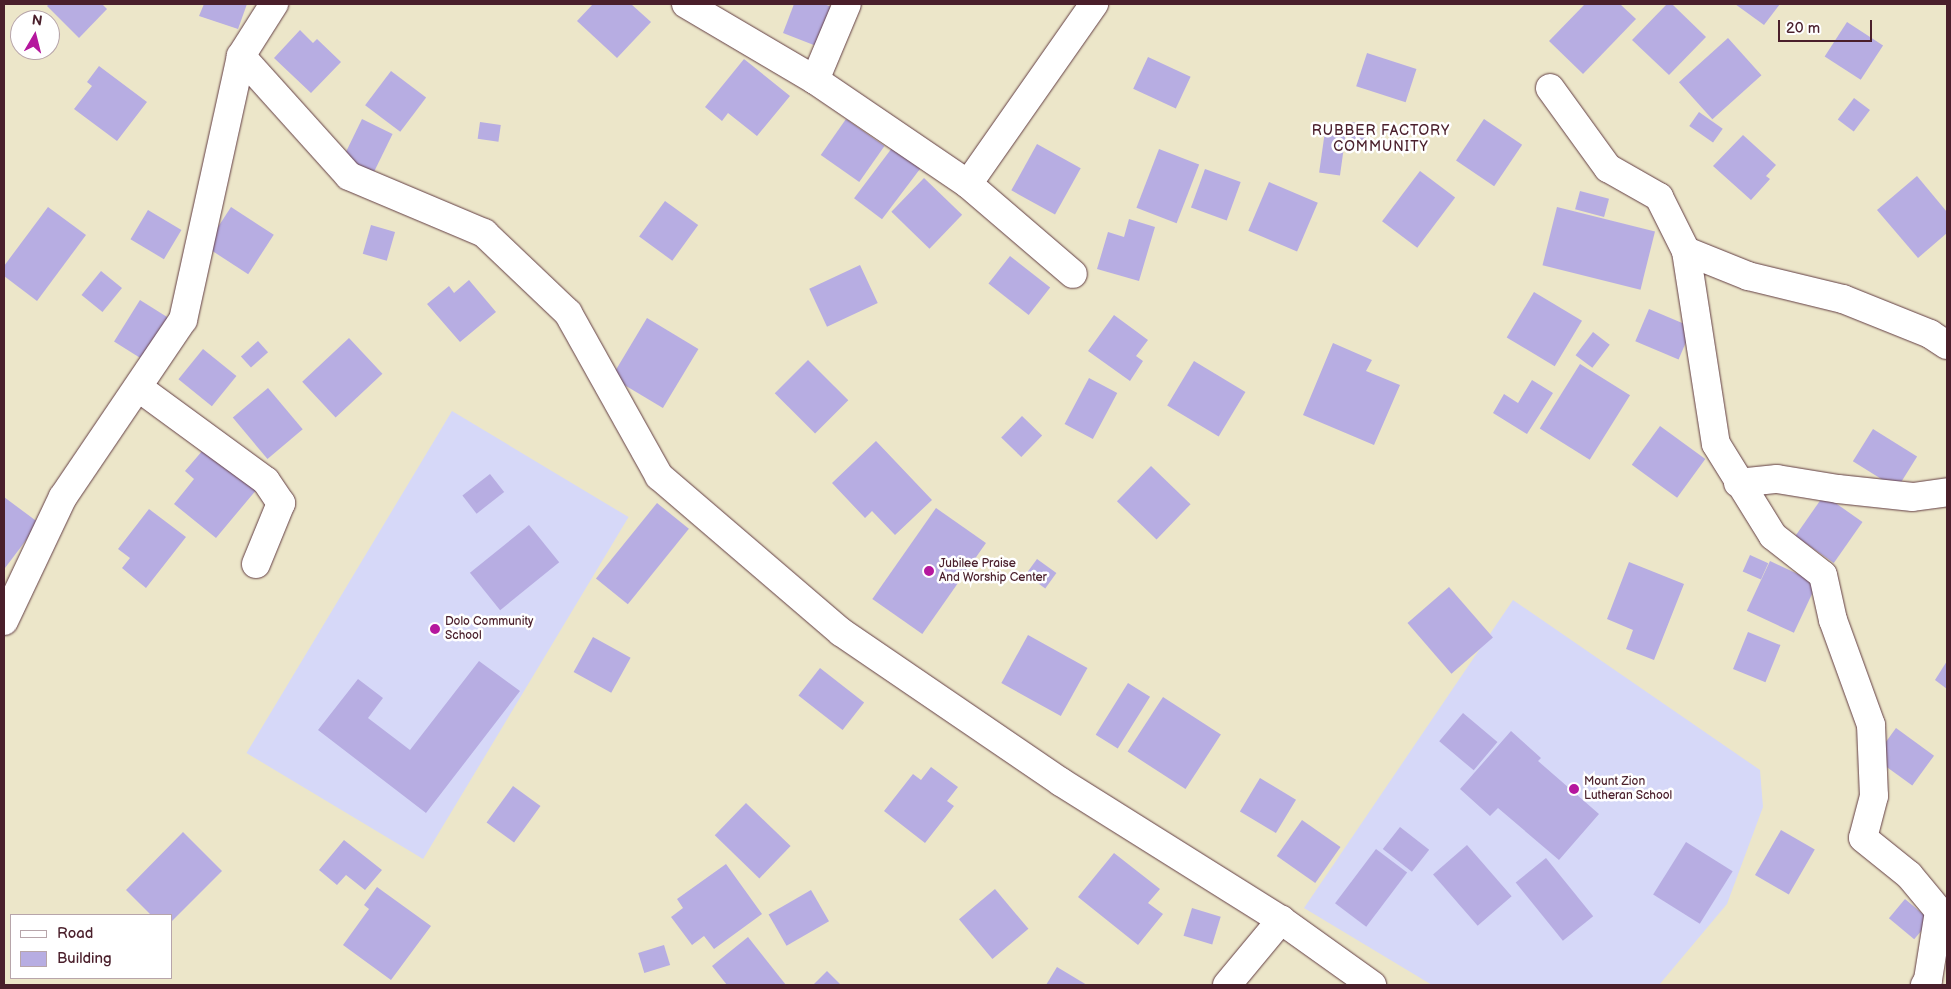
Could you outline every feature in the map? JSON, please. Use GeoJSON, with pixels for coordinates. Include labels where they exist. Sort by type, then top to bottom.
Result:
{"type":"FeatureCollection","features":[{"type":"Feature","properties":{"kind":"street"},"geometry":{"type":"LineString","coordinates":[[4,621],[63,497],[139,388],[183,320],[242,56],[274,4]]}},
{"type":"Feature","properties":{"kind":"street"},"geometry":{"type":"LineString","coordinates":[[686,4],[815,80],[968,184],[1073,274]]}},
{"type":"Feature","properties":{"kind":"street"},"geometry":{"type":"LineString","coordinates":[[815,80],[848,4]]}},
{"type":"Feature","properties":{"kind":"street"},"geometry":{"type":"LineString","coordinates":[[968,184],[1089,6]]}},
{"type":"Feature","properties":{"kind":"street"},"geometry":{"type":"LineString","coordinates":[[242,56],[349,176],[484,234],[568,313],[659,476],[841,632],[1061,782],[1281,920],[1372,985]]}},
{"type":"Feature","properties":{"kind":"street"},"geometry":{"type":"LineString","coordinates":[[1550,88],[1608,168],[1659,197],[1686,251],[1716,444],[1738,483],[1773,536],[1823,575],[1836,628],[1871,725],[1874,796],[1863,838],[1909,875],[1943,909],[1933,983]]}},
{"type":"Feature","properties":{"kind":"street"},"geometry":{"type":"LineString","coordinates":[[1686,251],[1748,276],[1843,298],[1930,334],[1947,345]]}},
{"type":"Feature","properties":{"kind":"street"},"geometry":{"type":"LineString","coordinates":[[139,388],[266,481],[281,503],[256,564]]}},
{"type":"Feature","properties":{"kind":"street"},"geometry":{"type":"LineString","coordinates":[[1738,483],[1777,479],[1838,489],[1913,497],[1947,492]]}},
{"type":"Feature","properties":{"kind":"street"},"geometry":{"type":"LineString","coordinates":[[1227,985],[1281,920]]}},
{"type":"Feature","properties":{"kind":"shaded area","name":"Dolo Community School"},"geometry":{"type":"Polygon","coordinates":[[[452,411],[629,517],[423,859],[246,753],[452,411]]]}},
{"type":"Feature","properties":{"kind":"shaded area","name":"Mount Zion Lutheran School"},"geometry":{"type":"Polygon","coordinates":[[[1513,600],[1760,770],[1763,807],[1727,904],[1659,985],[1432,985],[1304,908],[1513,600]]]}},
{"type":"Feature","properties":{"kind":"building"},"geometry":{"type":"Polygon","coordinates":[[[49,4],[102,4],[107,9],[79,38],[60,19],[60,10],[51,10],[47,6],[49,4]]]}},
{"type":"Feature","properties":{"kind":"building"},"geometry":{"type":"Polygon","coordinates":[[[204,4],[247,4],[238,29],[199,16],[204,4]]]}},
{"type":"Feature","properties":{"kind":"building"},"geometry":{"type":"Polygon","coordinates":[[[593,4],[631,4],[651,22],[617,58],[577,21],[593,4]]]}},
{"type":"Feature","properties":{"kind":"building"},"geometry":{"type":"Polygon","coordinates":[[[794,4],[824,4],[840,10],[824,49],[783,33],[794,4]]]}},
{"type":"Feature","properties":{"kind":"building"},"geometry":{"type":"Polygon","coordinates":[[[1585,4],[1620,4],[1636,19],[1583,74],[1549,41],[1585,4]]]}},
{"type":"Feature","properties":{"kind":"building"},"geometry":{"type":"Polygon","coordinates":[[[1667,4],[1672,4],[1706,37],[1669,75],[1632,40],[1667,4]]]}},
{"type":"Feature","properties":{"kind":"building"},"geometry":{"type":"Polygon","coordinates":[[[1735,4],[1780,4],[1764,25],[1735,4]]]}},
{"type":"Feature","properties":{"kind":"building"},"geometry":{"type":"Polygon","coordinates":[[[1847,22],[1883,45],[1861,80],[1825,56],[1847,22]]]}},
{"type":"Feature","properties":{"kind":"building"},"geometry":{"type":"Polygon","coordinates":[[[300,30],[313,43],[317,39],[341,62],[311,93],[274,58],[300,30]]]}},
{"type":"Feature","properties":{"kind":"building"},"geometry":{"type":"Polygon","coordinates":[[[1728,38],[1761,75],[1712,119],[1679,82],[1728,38]]]}},
{"type":"Feature","properties":{"kind":"building"},"geometry":{"type":"Polygon","coordinates":[[[1367,53],[1416,69],[1406,102],[1356,86],[1367,53]]]}},
{"type":"Feature","properties":{"kind":"building"},"geometry":{"type":"Polygon","coordinates":[[[1148,57],[1191,77],[1176,109],[1133,89],[1148,57]]]}},
{"type":"Feature","properties":{"kind":"building"},"geometry":{"type":"Polygon","coordinates":[[[744,59],[790,96],[757,136],[728,113],[722,121],[705,107],[744,59]]]}},
{"type":"Feature","properties":{"kind":"building"},"geometry":{"type":"Polygon","coordinates":[[[99,66],[147,102],[117,141],[74,109],[92,86],[87,82],[99,66]]]}},
{"type":"Feature","properties":{"kind":"building"},"geometry":{"type":"Polygon","coordinates":[[[391,71],[426,97],[400,132],[365,105],[391,71]]]}},
{"type":"Feature","properties":{"kind":"building"},"geometry":{"type":"Polygon","coordinates":[[[1854,98],[1870,110],[1854,132],[1838,120],[1854,98]]]}},
{"type":"Feature","properties":{"kind":"building"},"geometry":{"type":"Polygon","coordinates":[[[1699,112],[1723,129],[1713,143],[1689,126],[1699,112]]]}},
{"type":"Feature","properties":{"kind":"building"},"geometry":{"type":"Polygon","coordinates":[[[362,119],[393,134],[373,174],[342,159],[362,119]]]}},
{"type":"Feature","properties":{"kind":"building"},"geometry":{"type":"Polygon","coordinates":[[[846,119],[885,146],[859,182],[821,155],[846,119]]]}},
{"type":"Feature","properties":{"kind":"building"},"geometry":{"type":"Polygon","coordinates":[[[1484,119],[1522,145],[1494,186],[1456,160],[1484,119]]]}},
{"type":"Feature","properties":{"kind":"building"},"geometry":{"type":"Polygon","coordinates":[[[480,122],[501,125],[498,142],[478,139],[480,122]]]}},
{"type":"Feature","properties":{"kind":"building"},"geometry":{"type":"Polygon","coordinates":[[[1352,122],[1368,126],[1362,149],[1346,145],[1352,122]]]}},
{"type":"Feature","properties":{"kind":"building"},"geometry":{"type":"Polygon","coordinates":[[[1325,131],[1346,134],[1340,176],[1319,173],[1325,131]]]}},
{"type":"Feature","properties":{"kind":"building"},"geometry":{"type":"Polygon","coordinates":[[[1743,135],[1776,165],[1766,176],[1770,179],[1751,200],[1713,166],[1743,135]]]}},
{"type":"Feature","properties":{"kind":"building"},"geometry":{"type":"Polygon","coordinates":[[[898,140],[926,161],[882,219],[854,198],[898,140]]]}},
{"type":"Feature","properties":{"kind":"building"},"geometry":{"type":"Polygon","coordinates":[[[1037,144],[1081,168],[1055,215],[1011,190],[1037,144]]]}},
{"type":"Feature","properties":{"kind":"building"},"geometry":{"type":"Polygon","coordinates":[[[1159,149],[1199,164],[1177,223],[1136,208],[1159,149]]]}},
{"type":"Feature","properties":{"kind":"building"},"geometry":{"type":"Polygon","coordinates":[[[1205,169],[1241,182],[1227,221],[1191,208],[1205,169]]]}},
{"type":"Feature","properties":{"kind":"building"},"geometry":{"type":"Polygon","coordinates":[[[1420,171],[1455,197],[1417,248],[1382,221],[1420,171]]]}},
{"type":"Feature","properties":{"kind":"building"},"geometry":{"type":"Polygon","coordinates":[[[1917,176],[1947,212],[1947,233],[1918,258],[1877,210],[1917,176]]]}},
{"type":"Feature","properties":{"kind":"building"},"geometry":{"type":"Polygon","coordinates":[[[924,178],[962,215],[929,249],[891,212],[924,178]]]}},
{"type":"Feature","properties":{"kind":"building"},"geometry":{"type":"Polygon","coordinates":[[[1269,182],[1318,203],[1297,251],[1248,231],[1269,182]]]}},
{"type":"Feature","properties":{"kind":"building"},"geometry":{"type":"Polygon","coordinates":[[[1580,191],[1609,199],[1604,217],[1575,209],[1580,191]]]}},
{"type":"Feature","properties":{"kind":"building"},"geometry":{"type":"Polygon","coordinates":[[[665,201],[698,225],[672,261],[639,237],[665,201]]]}},
{"type":"Feature","properties":{"kind":"building"},"geometry":{"type":"Polygon","coordinates":[[[48,207],[86,235],[37,301],[4,276],[4,266],[48,207]]]}},
{"type":"Feature","properties":{"kind":"building"},"geometry":{"type":"Polygon","coordinates":[[[231,207],[274,235],[248,274],[205,246],[231,207]]]}},
{"type":"Feature","properties":{"kind":"building"},"geometry":{"type":"Polygon","coordinates":[[[1557,207],[1655,231],[1640,290],[1542,265],[1557,207]]]}},
{"type":"Feature","properties":{"kind":"building"},"geometry":{"type":"Polygon","coordinates":[[[148,210],[181,230],[164,259],[130,239],[148,210]]]}},
{"type":"Feature","properties":{"kind":"building"},"geometry":{"type":"Polygon","coordinates":[[[1129,219],[1155,227],[1139,281],[1097,269],[1108,232],[1124,237],[1129,219]]]}},
{"type":"Feature","properties":{"kind":"building"},"geometry":{"type":"Polygon","coordinates":[[[371,225],[395,232],[387,261],[363,254],[371,225]]]}},
{"type":"Feature","properties":{"kind":"building"},"geometry":{"type":"Polygon","coordinates":[[[1010,256],[1050,287],[1029,315],[988,284],[1010,256]]]}},
{"type":"Feature","properties":{"kind":"building"},"geometry":{"type":"Polygon","coordinates":[[[860,265],[878,303],[827,327],[809,289],[860,265]]]}},
{"type":"Feature","properties":{"kind":"building"},"geometry":{"type":"Polygon","coordinates":[[[101,271],[122,288],[102,312],[81,295],[101,271]]]}},
{"type":"Feature","properties":{"kind":"building"},"geometry":{"type":"Polygon","coordinates":[[[469,280],[496,312],[460,342],[427,304],[449,286],[454,293],[469,280]]]}},
{"type":"Feature","properties":{"kind":"building"},"geometry":{"type":"Polygon","coordinates":[[[1534,292],[1582,321],[1555,366],[1507,337],[1534,292]]]}},
{"type":"Feature","properties":{"kind":"building"},"geometry":{"type":"Polygon","coordinates":[[[140,300],[172,320],[146,362],[114,342],[140,300]]]}},
{"type":"Feature","properties":{"kind":"building"},"geometry":{"type":"Polygon","coordinates":[[[1649,309],[1692,327],[1679,360],[1635,341],[1649,309]]]}},
{"type":"Feature","properties":{"kind":"building"},"geometry":{"type":"Polygon","coordinates":[[[1114,315],[1148,340],[1136,356],[1143,361],[1130,381],[1088,351],[1114,315]]]}},
{"type":"Feature","properties":{"kind":"building"},"geometry":{"type":"Polygon","coordinates":[[[647,318],[698,349],[663,408],[611,377],[647,318]]]}},
{"type":"Feature","properties":{"kind":"building"},"geometry":{"type":"Polygon","coordinates":[[[1593,332],[1610,345],[1592,368],[1576,355],[1593,332]]]}},
{"type":"Feature","properties":{"kind":"building"},"geometry":{"type":"Polygon","coordinates":[[[349,338],[382,374],[336,417],[302,382],[349,338]]]}},
{"type":"Feature","properties":{"kind":"building"},"geometry":{"type":"Polygon","coordinates":[[[258,341],[268,352],[251,368],[241,356],[258,341]]]}},
{"type":"Feature","properties":{"kind":"building"},"geometry":{"type":"Polygon","coordinates":[[[1333,343],[1372,360],[1366,371],[1400,385],[1374,445],[1303,415],[1333,343]]]}},
{"type":"Feature","properties":{"kind":"building"},"geometry":{"type":"Polygon","coordinates":[[[203,349],[236,376],[212,406],[178,379],[203,349]]]}},
{"type":"Feature","properties":{"kind":"building"},"geometry":{"type":"Polygon","coordinates":[[[808,360],[848,400],[815,434],[775,393],[808,360]]]}},
{"type":"Feature","properties":{"kind":"building"},"geometry":{"type":"Polygon","coordinates":[[[1194,361],[1245,392],[1219,436],[1167,406],[1194,361]]]}},
{"type":"Feature","properties":{"kind":"building"},"geometry":{"type":"Polygon","coordinates":[[[1580,364],[1630,395],[1590,460],[1540,428],[1580,364]]]}},
{"type":"Feature","properties":{"kind":"building"},"geometry":{"type":"Polygon","coordinates":[[[1089,378],[1117,393],[1093,439],[1065,424],[1089,378]]]}},
{"type":"Feature","properties":{"kind":"building"},"geometry":{"type":"Polygon","coordinates":[[[1532,380],[1553,393],[1527,434],[1493,413],[1504,394],[1518,403],[1532,380]]]}},
{"type":"Feature","properties":{"kind":"building"},"geometry":{"type":"Polygon","coordinates":[[[268,388],[303,429],[267,459],[233,418],[268,388]]]}},
{"type":"Feature","properties":{"kind":"building"},"geometry":{"type":"Polygon","coordinates":[[[1022,416],[1042,435],[1021,457],[1001,438],[1022,416]]]}},
{"type":"Feature","properties":{"kind":"building"},"geometry":{"type":"Polygon","coordinates":[[[1660,426],[1705,459],[1677,498],[1632,465],[1660,426]]]}},
{"type":"Feature","properties":{"kind":"building"},"geometry":{"type":"Polygon","coordinates":[[[1873,429],[1917,457],[1897,489],[1853,461],[1873,429]]]}},
{"type":"Feature","properties":{"kind":"building"},"geometry":{"type":"Polygon","coordinates":[[[876,441],[932,500],[895,535],[872,511],[865,518],[832,483],[876,441]]]}},
{"type":"Feature","properties":{"kind":"building"},"geometry":{"type":"Polygon","coordinates":[[[203,450],[262,483],[216,538],[174,504],[194,479],[185,471],[203,450]]]}},
{"type":"Feature","properties":{"kind":"building"},"geometry":{"type":"Polygon","coordinates":[[[1151,466],[1191,504],[1157,539],[1117,501],[1151,466]]]}},
{"type":"Feature","properties":{"kind":"building"},"geometry":{"type":"Polygon","coordinates":[[[490,474],[504,492],[477,514],[462,496],[490,474]]]}},
{"type":"Feature","properties":{"kind":"building"},"geometry":{"type":"Polygon","coordinates":[[[1824,495],[1863,522],[1834,563],[1795,536],[1824,495]]]}},
{"type":"Feature","properties":{"kind":"building"},"geometry":{"type":"Polygon","coordinates":[[[4,497],[39,523],[5,568],[4,567],[4,497]]]}},
{"type":"Feature","properties":{"kind":"building"},"geometry":{"type":"Polygon","coordinates":[[[657,503],[689,529],[628,604],[596,578],[657,503]]]}},
{"type":"Feature","properties":{"kind":"building","name":"Jubilee Praise And Worship Center"},"geometry":{"type":"Polygon","coordinates":[[[936,508],[986,543],[922,634],[872,599],[936,508]]]}},
{"type":"Feature","properties":{"kind":"building"},"geometry":{"type":"Polygon","coordinates":[[[149,509],[186,537],[146,588],[122,568],[130,558],[118,549],[149,509]]]}},
{"type":"Feature","properties":{"kind":"building"},"geometry":{"type":"Polygon","coordinates":[[[529,525],[559,562],[500,610],[470,573],[529,525]]]}},
{"type":"Feature","properties":{"kind":"building"},"geometry":{"type":"Polygon","coordinates":[[[1750,555],[1768,563],[1761,580],[1743,571],[1750,555]]]}},
{"type":"Feature","properties":{"kind":"building"},"geometry":{"type":"Polygon","coordinates":[[[1037,559],[1056,573],[1045,588],[1026,574],[1037,559]]]}},
{"type":"Feature","properties":{"kind":"building"},"geometry":{"type":"Polygon","coordinates":[[[1770,561],[1817,583],[1794,633],[1747,611],[1770,561]]]}},
{"type":"Feature","properties":{"kind":"building"},"geometry":{"type":"Polygon","coordinates":[[[1629,562],[1684,584],[1654,660],[1626,649],[1633,630],[1607,619],[1629,562]]]}},
{"type":"Feature","properties":{"kind":"building"},"geometry":{"type":"Polygon","coordinates":[[[1449,587],[1493,638],[1451,674],[1407,623],[1449,587]]]}},
{"type":"Feature","properties":{"kind":"building"},"geometry":{"type":"Polygon","coordinates":[[[1748,632],[1780,645],[1765,682],[1733,669],[1748,632]]]}},
{"type":"Feature","properties":{"kind":"building"},"geometry":{"type":"Polygon","coordinates":[[[1028,635],[1087,668],[1061,716],[1001,683],[1028,635]]]}},
{"type":"Feature","properties":{"kind":"building"},"geometry":{"type":"Polygon","coordinates":[[[593,637],[631,658],[611,693],[574,672],[593,637]]]}},
{"type":"Feature","properties":{"kind":"building"},"geometry":{"type":"Polygon","coordinates":[[[479,661],[520,691],[426,813],[318,730],[358,679],[383,698],[368,718],[410,750],[479,661]]]}},
{"type":"Feature","properties":{"kind":"building"},"geometry":{"type":"Polygon","coordinates":[[[1947,661],[1947,689],[1935,680],[1947,661]]]}},
{"type":"Feature","properties":{"kind":"building"},"geometry":{"type":"Polygon","coordinates":[[[820,668],[864,702],[843,730],[798,696],[820,668]]]}},
{"type":"Feature","properties":{"kind":"building"},"geometry":{"type":"Polygon","coordinates":[[[1128,683],[1150,697],[1118,749],[1096,735],[1128,683]]]}},
{"type":"Feature","properties":{"kind":"building"},"geometry":{"type":"Polygon","coordinates":[[[1163,697],[1221,735],[1185,789],[1128,752],[1163,697]]]}},
{"type":"Feature","properties":{"kind":"building"},"geometry":{"type":"Polygon","coordinates":[[[1463,713],[1497,742],[1474,770],[1439,741],[1463,713]]]}},
{"type":"Feature","properties":{"kind":"building"},"geometry":{"type":"Polygon","coordinates":[[[1896,728],[1934,756],[1912,786],[1874,758],[1896,728]]]}},
{"type":"Feature","properties":{"kind":"building"},"geometry":{"type":"Polygon","coordinates":[[[1511,731],[1541,758],[1538,761],[1599,814],[1559,860],[1498,808],[1490,816],[1460,789],[1511,731]]]}},
{"type":"Feature","properties":{"kind":"building"},"geometry":{"type":"Polygon","coordinates":[[[931,767],[958,787],[947,801],[954,806],[925,843],[884,811],[913,774],[921,780],[931,767]]]}},
{"type":"Feature","properties":{"kind":"building"},"geometry":{"type":"Polygon","coordinates":[[[1260,778],[1296,800],[1276,833],[1240,811],[1260,778]]]}},
{"type":"Feature","properties":{"kind":"building"},"geometry":{"type":"Polygon","coordinates":[[[513,786],[541,806],[514,842],[487,822],[513,786]]]}},
{"type":"Feature","properties":{"kind":"building"},"geometry":{"type":"Polygon","coordinates":[[[746,803],[791,846],[759,878],[715,835],[746,803]]]}},
{"type":"Feature","properties":{"kind":"building"},"geometry":{"type":"Polygon","coordinates":[[[1302,820],[1341,847],[1315,883],[1277,856],[1302,820]]]}},
{"type":"Feature","properties":{"kind":"building"},"geometry":{"type":"Polygon","coordinates":[[[1400,827],[1429,850],[1412,872],[1383,849],[1400,827]]]}},
{"type":"Feature","properties":{"kind":"building"},"geometry":{"type":"Polygon","coordinates":[[[1781,830],[1815,850],[1789,895],[1755,875],[1781,830]]]}},
{"type":"Feature","properties":{"kind":"building"},"geometry":{"type":"Polygon","coordinates":[[[183,832],[222,871],[172,921],[172,914],[150,914],[126,890],[183,832]]]}},
{"type":"Feature","properties":{"kind":"building"},"geometry":{"type":"Polygon","coordinates":[[[344,840],[382,870],[365,890],[346,875],[337,885],[319,870],[344,840]]]}},
{"type":"Feature","properties":{"kind":"building"},"geometry":{"type":"Polygon","coordinates":[[[1686,842],[1733,871],[1700,924],[1653,895],[1686,842]]]}},
{"type":"Feature","properties":{"kind":"building"},"geometry":{"type":"Polygon","coordinates":[[[1467,845],[1512,896],[1478,926],[1433,875],[1467,845]]]}},
{"type":"Feature","properties":{"kind":"building"},"geometry":{"type":"Polygon","coordinates":[[[1376,849],[1407,872],[1366,927],[1335,903],[1376,849]]]}},
{"type":"Feature","properties":{"kind":"building"},"geometry":{"type":"Polygon","coordinates":[[[1114,853],[1160,889],[1148,903],[1163,914],[1138,945],[1078,897],[1114,853]]]}},
{"type":"Feature","properties":{"kind":"building"},"geometry":{"type":"Polygon","coordinates":[[[1546,858],[1593,916],[1563,941],[1516,883],[1546,858]]]}},
{"type":"Feature","properties":{"kind":"building"},"geometry":{"type":"Polygon","coordinates":[[[726,864],[762,914],[714,949],[704,936],[692,945],[671,917],[683,908],[677,899],[726,864]]]}},
{"type":"Feature","properties":{"kind":"building"},"geometry":{"type":"Polygon","coordinates":[[[377,887],[431,926],[391,980],[343,945],[369,909],[364,905],[377,887]]]}},
{"type":"Feature","properties":{"kind":"building"},"geometry":{"type":"Polygon","coordinates":[[[995,889],[1028,929],[992,959],[959,919],[995,889]]]}},
{"type":"Feature","properties":{"kind":"building"},"geometry":{"type":"Polygon","coordinates":[[[811,890],[829,921],[787,946],[769,914],[811,890]]]}},
{"type":"Feature","properties":{"kind":"building"},"geometry":{"type":"Polygon","coordinates":[[[1905,899],[1930,920],[1914,939],[1889,918],[1905,899]]]}},
{"type":"Feature","properties":{"kind":"building"},"geometry":{"type":"Polygon","coordinates":[[[1192,908],[1221,917],[1212,945],[1184,936],[1192,908]]]}},
{"type":"Feature","properties":{"kind":"building"},"geometry":{"type":"Polygon","coordinates":[[[748,937],[786,985],[727,985],[712,966],[748,937]]]}},
{"type":"Feature","properties":{"kind":"building"},"geometry":{"type":"Polygon","coordinates":[[[664,945],[670,965],[644,973],[638,953],[664,945]]]}},
{"type":"Feature","properties":{"kind":"building"},"geometry":{"type":"Polygon","coordinates":[[[1057,967],[1087,985],[1046,985],[1057,967]]]}},
{"type":"Feature","properties":{"kind":"building"},"geometry":{"type":"Polygon","coordinates":[[[827,971],[841,985],[813,985],[827,971]]]}},
{"type":"Feature","properties":{"kind":"place","name":"Jubilee Praise And Worship Center"},"geometry":{"type":"Point","coordinates":[929,571]}},
{"type":"Feature","properties":{"kind":"place","name":"Dolo Community School"},"geometry":{"type":"Point","coordinates":[435,629]}},
{"type":"Feature","properties":{"kind":"place","name":"Mount Zion Lutheran School"},"geometry":{"type":"Point","coordinates":[1574,789]}},
{"type":"Feature","properties":{"kind":"district","name":"RUBBER FACTORY COMMUNITY"},"geometry":{"type":"Point","coordinates":[1381,140]}}]}
